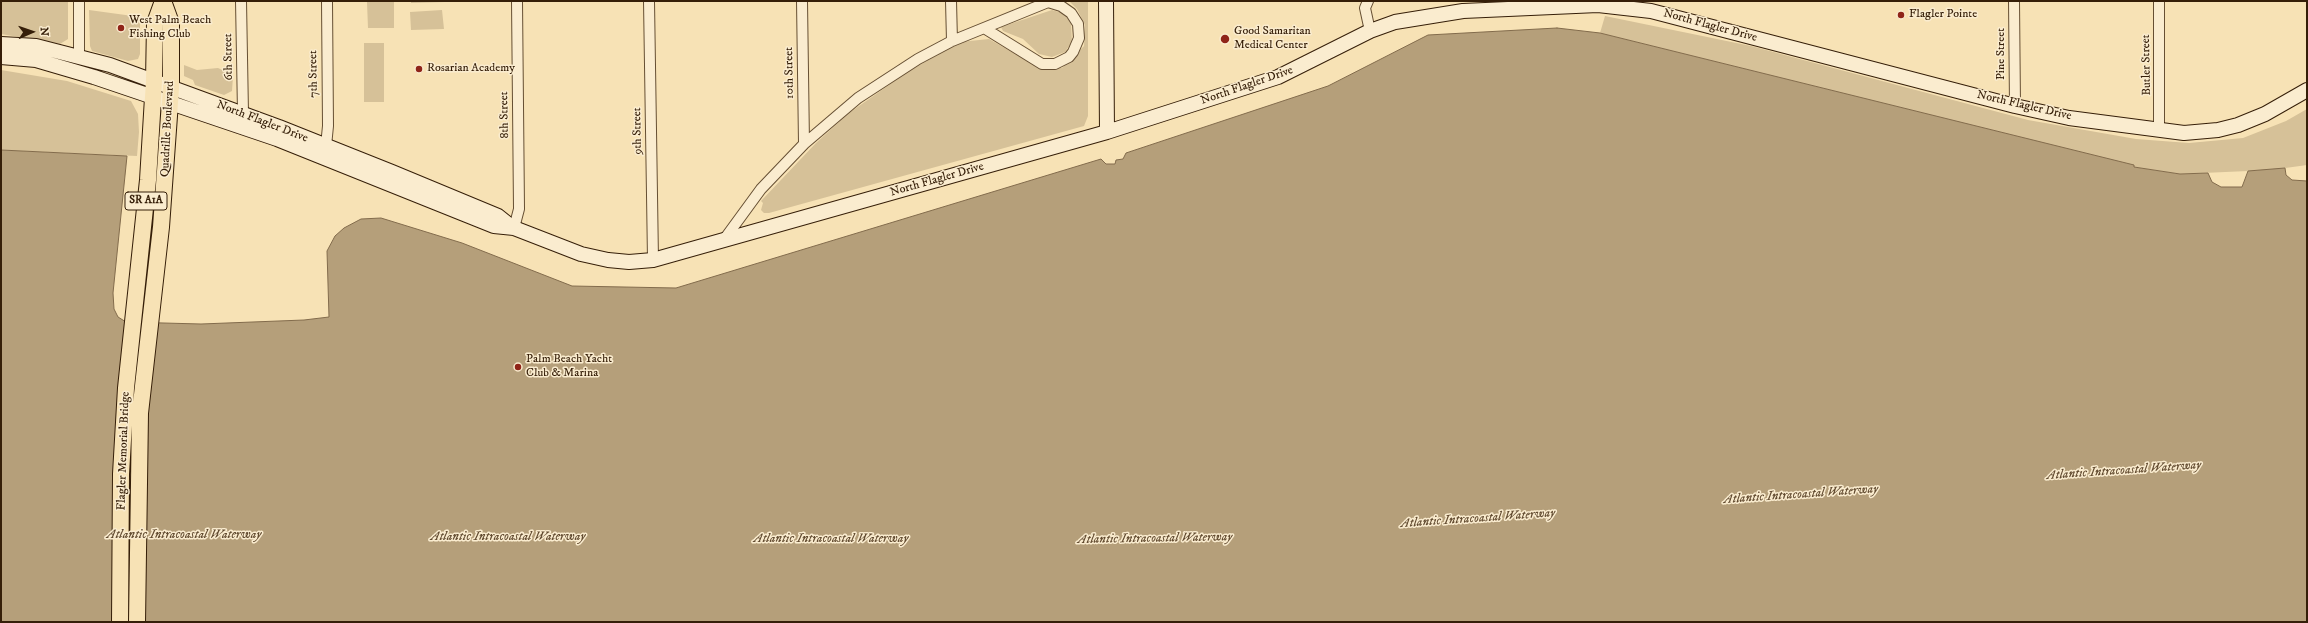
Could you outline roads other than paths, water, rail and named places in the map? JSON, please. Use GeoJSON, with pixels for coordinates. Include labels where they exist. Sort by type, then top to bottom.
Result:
{"type":"FeatureCollection","features":[{"type":"Feature","properties":{"kind":"main road","name":"SR A1A"},"geometry":{"type":"LineString","coordinates":[[154,89],[155,23],[163,1]]}},
{"type":"Feature","properties":{"kind":"main road","name":"Quadrille Boulevard"},"geometry":{"type":"LineString","coordinates":[[151,306],[161,227],[170,95],[171,23],[163,1]]}},
{"type":"Feature","properties":{"kind":"main road","name":"Quadrille Boulevard"},"geometry":{"type":"LineString","coordinates":[[135,304],[147,200],[154,89]]}},
{"type":"Feature","properties":{"kind":"main road","name":"Flagler Memorial Bridge"},"geometry":{"type":"LineString","coordinates":[[120,622],[122,451],[126,388],[135,304]]}},
{"type":"Feature","properties":{"kind":"main road","name":"Flagler Memorial Bridge"},"geometry":{"type":"LineString","coordinates":[[137,622],[140,413],[151,306]]}},
{"type":"Feature","properties":{"kind":"street"},"geometry":{"type":"LineString","coordinates":[[79,1],[79,56]]}},
{"type":"Feature","properties":{"kind":"street","name":"6th Street"},"geometry":{"type":"LineString","coordinates":[[241,1],[243,113]]}},
{"type":"Feature","properties":{"kind":"street","name":"7th Street"},"geometry":{"type":"LineString","coordinates":[[326,1],[328,126],[326,146]]}},
{"type":"Feature","properties":{"kind":"street","name":"8th Street"},"geometry":{"type":"LineString","coordinates":[[514,228],[519,209],[517,1]]}},
{"type":"Feature","properties":{"kind":"street","name":"9th Street"},"geometry":{"type":"LineString","coordinates":[[649,1],[653,260]]}},
{"type":"Feature","properties":{"kind":"street","name":"10th Street"},"geometry":{"type":"LineString","coordinates":[[802,1],[804,144]]}},
{"type":"Feature","properties":{"kind":"street"},"geometry":{"type":"LineString","coordinates":[[951,1],[952,41]]}},
{"type":"Feature","properties":{"kind":"street"},"geometry":{"type":"LineString","coordinates":[[1106,1],[1107,132]]}},
{"type":"Feature","properties":{"kind":"street"},"geometry":{"type":"LineString","coordinates":[[1368,1],[1365,8],[1370,31]]}},
{"type":"Feature","properties":{"kind":"street","name":"Pine Street"},"geometry":{"type":"LineString","coordinates":[[2014,1],[2015,106]]}},
{"type":"Feature","properties":{"kind":"street","name":"Butler Street"},"geometry":{"type":"LineString","coordinates":[[2159,1],[2160,130]]}},
{"type":"Feature","properties":{"kind":"street"},"geometry":{"type":"LineString","coordinates":[[723,241],[761,189],[804,144],[830,120],[882,82],[952,41],[984,28],[1048,2],[1061,6],[1071,13],[1078,24],[1079,38],[1073,52],[1068,57],[1056,64],[1042,64],[984,28]]}},
{"type":"Feature","properties":{"kind":"street","name":"North Flagler Drive"},"geometry":{"type":"LineString","coordinates":[[1,44],[36,46],[79,56],[276,140],[494,226],[514,228],[581,254],[608,260],[653,260],[1107,132],[1278,77],[1370,31],[1395,22],[1431,15],[1503,5],[1598,3],[1651,11],[2015,106],[2069,118],[2160,130],[2204,132],[2238,125],[2265,114],[2307,90]]}},
{"type":"Feature","properties":{"kind":"street","name":"North Flagler Drive"},"geometry":{"type":"LineString","coordinates":[[1,57],[36,60],[154,89]]}},
{"type":"Feature","properties":{"kind":"street","name":"North Flagler Drive"},"geometry":{"type":"LineString","coordinates":[[170,95],[243,113],[498,216],[514,228]]}},
{"type":"Feature","properties":{"kind":"water","name":"Atlantic Intracoastal Waterway"},"geometry":{"type":"Polygon","coordinates":[[[1557,28],[1600,33],[2134,165],[2134,167],[2180,174],[2208,173],[2212,182],[2221,187],[2242,187],[2248,171],[2285,168],[2286,175],[2292,180],[2307,181],[2307,622],[1,622],[1,150],[127,156],[113,293],[114,309],[118,317],[126,322],[201,324],[304,320],[329,317],[327,251],[335,236],[344,228],[361,219],[381,218],[462,243],[572,286],[676,288],[1101,159],[1106,164],[1115,164],[1116,160],[1123,159],[1126,153],[1328,86],[1428,35],[1557,28]]]}},
{"type":"Feature","properties":{"kind":"place","name":"Flagler Pointe"},"geometry":{"type":"Point","coordinates":[1901,15]}},
{"type":"Feature","properties":{"kind":"place","name":"West Palm Beach Fishing Club"},"geometry":{"type":"Point","coordinates":[121,28]}},
{"type":"Feature","properties":{"kind":"place","name":"Good Samaritan Medical Center"},"geometry":{"type":"Point","coordinates":[1225,39]}},
{"type":"Feature","properties":{"kind":"place","name":"Rosarian Academy"},"geometry":{"type":"Point","coordinates":[419,69]}},
{"type":"Feature","properties":{"kind":"place","name":"Palm Beach Yacht Club & Marina"},"geometry":{"type":"Point","coordinates":[518,367]}}]}
